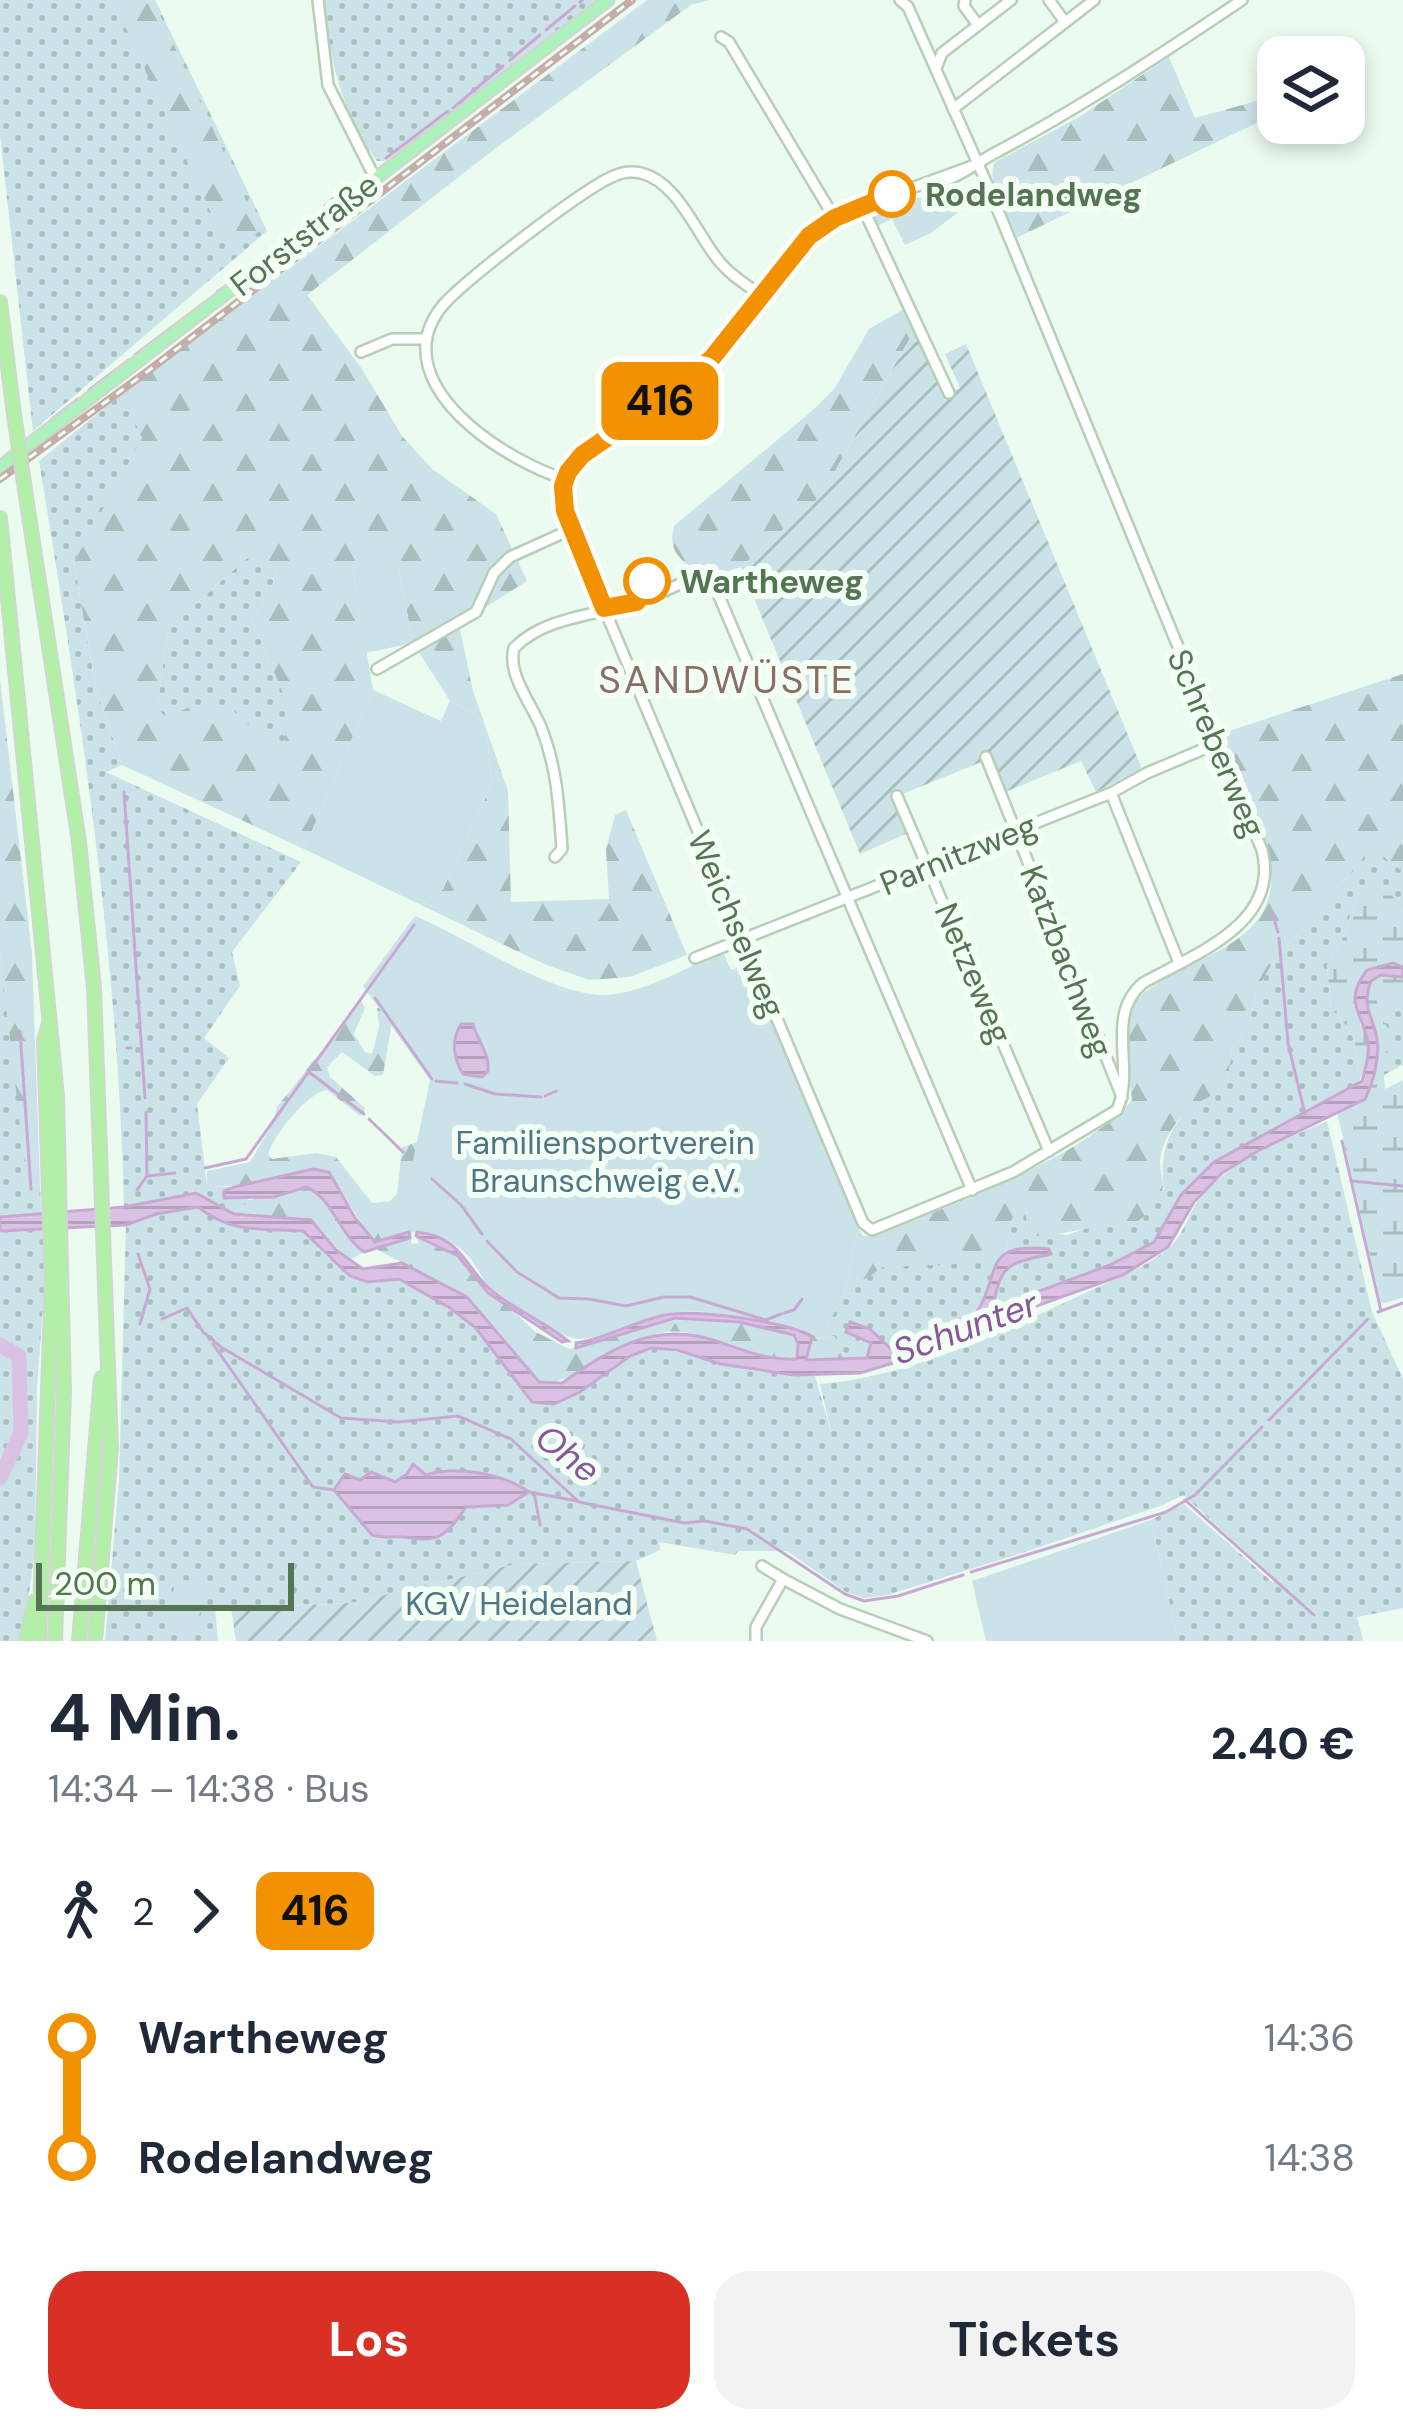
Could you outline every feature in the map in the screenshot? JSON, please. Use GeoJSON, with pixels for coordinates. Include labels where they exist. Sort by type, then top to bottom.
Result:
{"type":"FeatureCollection","features":[{"type":"Feature","properties":{"kind":"highway"},"geometry":{"type":"LineString","coordinates":[[0,302],[79,842],[94,988],[111,1466],[95,1641]]}},
{"type":"Feature","properties":{"kind":"highway"},"geometry":{"type":"LineString","coordinates":[[0,519],[51,1018],[62,1506],[55,1641]]}},
{"type":"Feature","properties":{"kind":"highway"},"geometry":{"type":"LineString","coordinates":[[80,1641],[99,1417],[104,1275]]}},
{"type":"Feature","properties":{"kind":"highway"},"geometry":{"type":"LineString","coordinates":[[40,1641],[57,1280]]}},
{"type":"Feature","properties":{"kind":"highway"},"geometry":{"type":"LineString","coordinates":[[26,1641],[44,1540]]}},
{"type":"Feature","properties":{"kind":"main road","name":"Forststraße"},"geometry":{"type":"LineString","coordinates":[[0,467],[608,0]]}},
{"type":"Feature","properties":{"kind":"street"},"geometry":{"type":"LineString","coordinates":[[318,0],[328,85],[375,178]]}},
{"type":"Feature","properties":{"kind":"street","name":"Schreberweg"},"geometry":{"type":"LineString","coordinates":[[900,0],[908,7],[987,184],[1262,850],[1266,878],[1259,902],[1242,924],[1138,986],[1125,1004],[1122,1097]]}},
{"type":"Feature","properties":{"kind":"street"},"geometry":{"type":"LineString","coordinates":[[964,0],[978,25]]}},
{"type":"Feature","properties":{"kind":"street"},"geometry":{"type":"LineString","coordinates":[[936,68],[942,53],[1011,0]]}},
{"type":"Feature","properties":{"kind":"street"},"geometry":{"type":"LineString","coordinates":[[1049,0],[1065,22]]}},
{"type":"Feature","properties":{"kind":"street"},"geometry":{"type":"LineString","coordinates":[[952,109],[1094,0]]}},
{"type":"Feature","properties":{"kind":"street"},"geometry":{"type":"LineString","coordinates":[[762,296],[721,264],[667,189],[649,176],[628,172],[602,182],[448,299],[427,339],[428,360],[435,378],[470,424],[511,457],[564,479],[582,455],[695,374],[740,326],[804,241],[835,218],[975,165],[1111,89],[1242,0]]}},
{"type":"Feature","properties":{"kind":"street"},"geometry":{"type":"LineString","coordinates":[[721,37],[729,42],[835,218]]}},
{"type":"Feature","properties":{"kind":"street","name":"Schreberweg"},"geometry":{"type":"LineString","coordinates":[[922,41],[930,70],[942,82]]}},
{"type":"Feature","properties":{"kind":"street"},"geometry":{"type":"LineString","coordinates":[[862,206],[949,393]]}},
{"type":"Feature","properties":{"kind":"street"},"geometry":{"type":"LineString","coordinates":[[361,352],[392,339],[427,339]]}},
{"type":"Feature","properties":{"kind":"street","name":"Weichselweg"},"geometry":{"type":"LineString","coordinates":[[564,479],[564,502],[572,529],[862,1223],[868,1230],[877,1230],[972,1190]]}},
{"type":"Feature","properties":{"kind":"street"},"geometry":{"type":"LineString","coordinates":[[377,668],[476,612],[494,573],[510,556],[572,529]]}},
{"type":"Feature","properties":{"kind":"street"},"geometry":{"type":"LineString","coordinates":[[555,857],[562,849],[556,775],[511,653],[526,638],[604,608],[626,606],[703,575],[714,578],[972,1190],[1117,1110],[1122,1097]]}},
{"type":"Feature","properties":{"kind":"street","name":"Parnitzweg"},"geometry":{"type":"LineString","coordinates":[[695,958],[1111,793],[1217,743]]}},
{"type":"Feature","properties":{"kind":"street","name":"Katzbachweg"},"geometry":{"type":"LineString","coordinates":[[986,757],[1122,1097]]}},
{"type":"Feature","properties":{"kind":"street"},"geometry":{"type":"LineString","coordinates":[[1111,793],[1179,963]]}},
{"type":"Feature","properties":{"kind":"street","name":"Netzeweg"},"geometry":{"type":"LineString","coordinates":[[897,796],[1049,1151]]}},
{"type":"Feature","properties":{"kind":"street"},"geometry":{"type":"LineString","coordinates":[[761,1566],[840,1610],[927,1641]]}},
{"type":"Feature","properties":{"kind":"street"},"geometry":{"type":"LineString","coordinates":[[756,1641],[756,1627],[783,1580]]}},
{"type":"Feature","properties":{"kind":"green space"},"geometry":{"type":"Polygon","coordinates":[[[0,0],[155,0],[267,231],[33,431],[0,135],[0,0]]]}},
{"type":"Feature","properties":{"kind":"green space"},"geometry":{"type":"Polygon","coordinates":[[[113,0],[153,0],[260,231],[229,252],[113,0]]]}},
{"type":"Feature","properties":{"kind":"green space"},"geometry":{"type":"Polygon","coordinates":[[[323,0],[597,0],[386,161],[377,161],[354,124],[339,85],[323,0]]]}},
{"type":"Feature","properties":{"kind":"green space"},"geometry":{"type":"Polygon","coordinates":[[[647,0],[709,0],[691,5],[496,148],[307,295],[362,369],[402,436],[432,469],[496,514],[527,581],[459,624],[486,728],[477,715],[450,701],[413,643],[397,561],[353,571],[373,690],[304,849],[122,765],[96,689],[74,562],[142,438],[122,394],[647,0]],[[247,558],[168,629],[157,707],[167,719],[187,708],[230,708],[272,748],[285,749],[286,700],[252,620],[271,593],[276,567],[247,558]]]}},
{"type":"Feature","properties":{"kind":"green space"},"geometry":{"type":"Polygon","coordinates":[[[1169,57],[1195,118],[1257,101],[1257,123],[1016,238],[995,189],[995,162],[1079,117],[1169,57]]]}},
{"type":"Feature","properties":{"kind":"green space"},"geometry":{"type":"Polygon","coordinates":[[[970,186],[982,194],[931,233],[905,245],[892,219],[877,226],[874,213],[970,186]]]}},
{"type":"Feature","properties":{"kind":"green space"},"geometry":{"type":"Polygon","coordinates":[[[904,309],[914,331],[821,496],[741,567],[718,574],[709,566],[693,571],[673,547],[674,526],[812,411],[834,389],[869,329],[904,309]]]}},
{"type":"Feature","properties":{"kind":"green space"},"geometry":{"type":"Polygon","coordinates":[[[914,331],[944,395],[960,388],[945,354],[966,344],[1142,769],[1096,792],[1081,761],[1005,792],[991,758],[893,798],[908,833],[860,854],[741,567],[821,496],[914,331]]]}},
{"type":"Feature","properties":{"kind":"green space"},"geometry":{"type":"Polygon","coordinates":[[[122,394],[143,438],[74,562],[96,689],[122,765],[106,772],[301,862],[232,952],[240,986],[204,1038],[229,1058],[197,1104],[207,1186],[234,1187],[224,1191],[250,1200],[234,1214],[196,1193],[124,1207],[105,926],[39,461],[122,394]]]}},
{"type":"Feature","properties":{"kind":"green space"},"geometry":{"type":"Polygon","coordinates":[[[247,558],[276,567],[271,593],[252,620],[286,700],[286,750],[272,748],[230,708],[166,720],[157,707],[168,629],[247,558]]]}},
{"type":"Feature","properties":{"kind":"green space"},"geometry":{"type":"Polygon","coordinates":[[[397,561],[413,643],[366,653],[353,570],[397,561]]]}},
{"type":"Feature","properties":{"kind":"green space"},"geometry":{"type":"Polygon","coordinates":[[[1403,674],[1403,871],[1379,853],[1367,853],[1270,967],[1257,990],[1248,1027],[1232,1050],[1228,1077],[1219,1093],[1189,1110],[1166,1140],[1160,1163],[1163,1189],[1152,1208],[1129,1228],[1034,1236],[1027,1228],[1026,1206],[1020,1204],[1014,1210],[1005,1252],[985,1263],[883,1267],[845,1292],[858,1228],[863,1236],[874,1236],[975,1195],[1048,1161],[1110,1122],[1132,1100],[1126,1025],[1139,998],[1236,940],[1257,921],[1269,897],[1270,865],[1255,815],[1220,734],[1403,674]]]}},
{"type":"Feature","properties":{"kind":"green space"},"geometry":{"type":"Polygon","coordinates":[[[0,679],[32,954],[40,1185],[27,1186],[0,953],[0,679]]]}},
{"type":"Feature","properties":{"kind":"green space"},"geometry":{"type":"Polygon","coordinates":[[[373,690],[441,721],[450,701],[477,715],[486,728],[492,784],[443,889],[421,905],[304,849],[373,690]]]}},
{"type":"Feature","properties":{"kind":"green space"},"geometry":{"type":"Polygon","coordinates":[[[486,728],[508,791],[511,902],[609,899],[606,849],[615,815],[626,810],[687,955],[630,977],[589,980],[544,964],[421,905],[443,889],[492,784],[486,728]]]}},
{"type":"Feature","properties":{"kind":"green space"},"geometry":{"type":"Polygon","coordinates":[[[1367,853],[1379,853],[1403,871],[1403,911],[1377,877],[1357,895],[1342,940],[1327,965],[1331,1009],[1355,1044],[1356,1088],[1214,1162],[1154,1242],[1132,1256],[867,1358],[847,1357],[834,1336],[820,1339],[845,1292],[882,1267],[1005,1252],[1014,1210],[1020,1204],[1026,1206],[1027,1228],[1067,1235],[1099,1224],[1129,1228],[1164,1189],[1165,1152],[1177,1123],[1228,1077],[1232,1050],[1248,1027],[1257,990],[1270,967],[1367,853]]]}},
{"type":"Feature","properties":{"kind":"green space"},"geometry":{"type":"Polygon","coordinates":[[[1378,876],[1403,911],[1403,967],[1393,963],[1367,970],[1360,1024],[1368,1039],[1367,1063],[1356,1088],[1355,1044],[1331,1009],[1327,965],[1342,940],[1357,895],[1378,876]]]}},
{"type":"Feature","properties":{"kind":"green space","name":"Familiensportverein Braunschweig e.V."},"geometry":{"type":"Polygon","coordinates":[[[415,916],[536,976],[585,993],[607,995],[637,989],[723,952],[731,970],[747,964],[858,1228],[845,1292],[820,1339],[769,1320],[684,1312],[573,1338],[541,1323],[495,1291],[464,1252],[443,1238],[407,1232],[382,1234],[404,1203],[430,1080],[363,986],[415,916]]]}},
{"type":"Feature","properties":{"kind":"green space"},"geometry":{"type":"Polygon","coordinates":[[[0,953],[28,1186],[40,1185],[45,1280],[37,1388],[35,1551],[18,1641],[0,1641],[0,953]]]}},
{"type":"Feature","properties":{"kind":"green space"},"geometry":{"type":"Polygon","coordinates":[[[1381,975],[1403,977],[1403,1016],[1399,1008],[1383,1020],[1398,1048],[1382,1053],[1385,1089],[1403,1080],[1403,1298],[1381,1304],[1337,1112],[1365,1099],[1377,1037],[1365,1005],[1371,981],[1381,975]]]}},
{"type":"Feature","properties":{"kind":"green space"},"geometry":{"type":"Polygon","coordinates":[[[361,1001],[365,1008],[354,1034],[365,1052],[372,1054],[379,1027],[377,1008],[385,1006],[392,1022],[383,1075],[375,1076],[342,1052],[327,1067],[330,1077],[365,1108],[364,1114],[360,1116],[327,1090],[319,1093],[284,1126],[268,1154],[272,1159],[316,1153],[336,1157],[372,1203],[390,1201],[397,1194],[402,1147],[418,1142],[411,1244],[419,1243],[416,1236],[459,1256],[488,1293],[534,1331],[569,1349],[609,1338],[649,1318],[668,1322],[718,1308],[799,1327],[820,1339],[834,1336],[847,1357],[764,1358],[704,1337],[666,1332],[632,1343],[566,1378],[539,1382],[467,1297],[378,1250],[329,1172],[313,1169],[262,1184],[207,1187],[207,1171],[250,1162],[277,1107],[361,1001]]]}},
{"type":"Feature","properties":{"kind":"green space"},"geometry":{"type":"Polygon","coordinates":[[[1399,1008],[1403,1065],[1382,1076],[1381,1053],[1397,1047],[1383,1020],[1399,1008]]]}},
{"type":"Feature","properties":{"kind":"green space"},"geometry":{"type":"Polygon","coordinates":[[[1327,1121],[1372,1312],[1403,1379],[1403,1608],[1357,1617],[1363,1641],[1178,1641],[1151,1520],[1184,1504],[1273,1583],[1275,1578],[1183,1495],[887,1595],[864,1598],[846,1592],[787,1551],[738,1551],[735,1555],[659,1542],[660,1550],[636,1561],[515,1564],[351,1603],[215,1608],[218,1641],[105,1641],[119,1481],[126,1225],[198,1207],[236,1226],[303,1231],[329,1259],[377,1282],[399,1279],[450,1308],[476,1328],[532,1401],[605,1372],[630,1356],[659,1348],[753,1371],[815,1376],[832,1436],[820,1384],[926,1361],[1133,1271],[1174,1244],[1197,1201],[1229,1171],[1327,1121]],[[410,1466],[408,1474],[395,1483],[364,1478],[335,1489],[372,1534],[430,1539],[444,1534],[466,1507],[496,1506],[525,1488],[445,1469],[426,1475],[410,1466]]]}},
{"type":"Feature","properties":{"kind":"green space"},"geometry":{"type":"Polygon","coordinates":[[[306,1187],[323,1199],[364,1252],[349,1260],[308,1221],[234,1214],[250,1200],[306,1187]]]}},
{"type":"Feature","properties":{"kind":"green space"},"geometry":{"type":"Polygon","coordinates":[[[1151,1520],[1178,1641],[986,1641],[972,1581],[1151,1520]]]}},
{"type":"Feature","properties":{"kind":"green space","name":"KGV Heideland"},"geometry":{"type":"Polygon","coordinates":[[[636,1561],[657,1641],[236,1641],[231,1608],[351,1603],[515,1564],[636,1561]]]}},
{"type":"Feature","properties":{"kind":"green space"},"geometry":{"type":"Polygon","coordinates":[[[176,1578],[205,1585],[195,1639],[165,1633],[176,1578]]]}},
{"type":"Feature","properties":{"kind":"water","name":"Schunter"},"geometry":{"type":"Polygon","coordinates":[[[1393,963],[1403,967],[1403,977],[1381,975],[1371,981],[1368,990],[1378,1054],[1365,1099],[1222,1173],[1194,1202],[1168,1247],[1123,1275],[860,1373],[793,1375],[651,1348],[554,1404],[532,1402],[476,1328],[450,1308],[399,1279],[368,1282],[350,1276],[303,1231],[235,1226],[198,1207],[126,1225],[0,1231],[0,1217],[124,1207],[196,1193],[234,1214],[311,1220],[336,1250],[363,1269],[402,1263],[467,1297],[539,1382],[562,1383],[616,1349],[673,1334],[694,1335],[766,1357],[797,1359],[794,1335],[739,1322],[675,1318],[576,1348],[576,1343],[679,1314],[740,1318],[799,1331],[812,1337],[806,1360],[867,1358],[871,1343],[846,1332],[850,1322],[870,1329],[891,1349],[976,1313],[996,1264],[1012,1250],[1049,1249],[1051,1254],[1009,1267],[993,1308],[1110,1265],[1154,1242],[1181,1195],[1214,1162],[1362,1081],[1368,1048],[1356,991],[1367,970],[1393,963]]]}},
{"type":"Feature","properties":{"kind":"water"},"geometry":{"type":"Polygon","coordinates":[[[461,1024],[473,1024],[485,1053],[488,1071],[482,1077],[463,1074],[457,1062],[455,1043],[461,1024]]]}},
{"type":"Feature","properties":{"kind":"water"},"geometry":{"type":"Polygon","coordinates":[[[313,1169],[329,1172],[375,1242],[409,1232],[410,1238],[364,1252],[323,1199],[306,1187],[274,1197],[224,1198],[224,1191],[234,1187],[313,1169]]]}},
{"type":"Feature","properties":{"kind":"water"},"geometry":{"type":"Polygon","coordinates":[[[417,1232],[453,1246],[490,1289],[568,1341],[562,1342],[488,1293],[458,1256],[416,1236],[417,1232]]]}},
{"type":"Feature","properties":{"kind":"water"},"geometry":{"type":"Polygon","coordinates":[[[413,1464],[426,1475],[479,1473],[529,1492],[508,1505],[466,1507],[444,1533],[422,1539],[372,1535],[334,1490],[345,1474],[360,1480],[371,1472],[395,1482],[413,1464]]]}},
{"type":"Feature","properties":{"kind":"waterway"},"geometry":{"type":"LineString","coordinates":[[546,30],[575,6]]}},
{"type":"Feature","properties":{"kind":"waterway"},"geometry":{"type":"LineString","coordinates":[[510,60],[540,35]]}},
{"type":"Feature","properties":{"kind":"waterway"},"geometry":{"type":"LineString","coordinates":[[453,108],[503,66]]}},
{"type":"Feature","properties":{"kind":"waterway"},"geometry":{"type":"LineString","coordinates":[[386,158],[448,111]]}},
{"type":"Feature","properties":{"kind":"waterway"},"geometry":{"type":"LineString","coordinates":[[274,249],[351,184]]}},
{"type":"Feature","properties":{"kind":"waterway"},"geometry":{"type":"LineString","coordinates":[[247,270],[261,258]]}},
{"type":"Feature","properties":{"kind":"waterway"},"geometry":{"type":"LineString","coordinates":[[235,279],[241,274]]}},
{"type":"Feature","properties":{"kind":"waterway"},"geometry":{"type":"LineString","coordinates":[[217,292],[230,283]]}},
{"type":"Feature","properties":{"kind":"waterway"},"geometry":{"type":"LineString","coordinates":[[135,355],[212,297]]}},
{"type":"Feature","properties":{"kind":"waterway"},"geometry":{"type":"LineString","coordinates":[[89,390],[129,360]]}},
{"type":"Feature","properties":{"kind":"waterway"},"geometry":{"type":"LineString","coordinates":[[52,419],[78,399]]}},
{"type":"Feature","properties":{"kind":"waterway"},"geometry":{"type":"LineString","coordinates":[[124,792],[145,1098]]}},
{"type":"Feature","properties":{"kind":"waterway"},"geometry":{"type":"LineString","coordinates":[[1272,912],[1278,932]]}},
{"type":"Feature","properties":{"kind":"waterway"},"geometry":{"type":"LineString","coordinates":[[205,1168],[246,1159],[414,925]]}},
{"type":"Feature","properties":{"kind":"waterway"},"geometry":{"type":"LineString","coordinates":[[1279,938],[1288,1043],[1305,1114]]}},
{"type":"Feature","properties":{"kind":"waterway"},"geometry":{"type":"LineString","coordinates":[[375,998],[432,1079]]}},
{"type":"Feature","properties":{"kind":"waterway"},"geometry":{"type":"LineString","coordinates":[[20,1031],[31,1189]]}},
{"type":"Feature","properties":{"kind":"waterway"},"geometry":{"type":"LineString","coordinates":[[309,1072],[364,1114]]}},
{"type":"Feature","properties":{"kind":"waterway"},"geometry":{"type":"LineString","coordinates":[[436,1081],[457,1083]]}},
{"type":"Feature","properties":{"kind":"waterway"},"geometry":{"type":"LineString","coordinates":[[465,1084],[495,1094],[541,1097]]}},
{"type":"Feature","properties":{"kind":"waterway"},"geometry":{"type":"LineString","coordinates":[[545,1096],[556,1091]]}},
{"type":"Feature","properties":{"kind":"waterway"},"geometry":{"type":"LineString","coordinates":[[137,1190],[147,1176],[146,1112]]}},
{"type":"Feature","properties":{"kind":"waterway"},"geometry":{"type":"LineString","coordinates":[[369,1119],[403,1152]]}},
{"type":"Feature","properties":{"kind":"waterway"},"geometry":{"type":"LineString","coordinates":[[1342,1141],[1381,1311]]}},
{"type":"Feature","properties":{"kind":"waterway"},"geometry":{"type":"LineString","coordinates":[[147,1176],[175,1173]]}},
{"type":"Feature","properties":{"kind":"waterway"},"geometry":{"type":"LineString","coordinates":[[432,1179],[461,1205],[482,1234]]}},
{"type":"Feature","properties":{"kind":"waterway"},"geometry":{"type":"LineString","coordinates":[[1351,1181],[1403,1186]]}},
{"type":"Feature","properties":{"kind":"waterway"},"geometry":{"type":"LineString","coordinates":[[487,1241],[517,1272],[559,1298],[626,1306],[664,1297],[690,1297],[766,1320],[781,1314]]}},
{"type":"Feature","properties":{"kind":"waterway"},"geometry":{"type":"LineString","coordinates":[[138,1254],[150,1289],[140,1324]]}},
{"type":"Feature","properties":{"kind":"waterway"},"geometry":{"type":"LineString","coordinates":[[784,1313],[794,1310],[802,1299]]}},
{"type":"Feature","properties":{"kind":"waterway","name":"Ohe"},"geometry":{"type":"LineString","coordinates":[[1378,1312],[1403,1303]]}},
{"type":"Feature","properties":{"kind":"waterway","name":"Ohe"},"geometry":{"type":"LineString","coordinates":[[162,1319],[187,1308],[203,1332],[221,1347],[341,1418],[398,1422],[458,1416],[511,1439],[579,1502],[684,1523],[705,1521],[747,1529],[845,1594],[864,1601],[898,1596],[963,1575]]}},
{"type":"Feature","properties":{"kind":"waterway","name":"Ohe"},"geometry":{"type":"LineString","coordinates":[[1269,1420],[1368,1319]]}},
{"type":"Feature","properties":{"kind":"waterway"},"geometry":{"type":"LineString","coordinates":[[213,1344],[313,1487],[334,1490]]}},
{"type":"Feature","properties":{"kind":"waterway"},"geometry":{"type":"LineString","coordinates":[[0,1345],[19,1356],[21,1433],[0,1478]]}},
{"type":"Feature","properties":{"kind":"waterway","name":"Ohe"},"geometry":{"type":"LineString","coordinates":[[971,1572],[1166,1512],[1195,1495],[1262,1427]]}},
{"type":"Feature","properties":{"kind":"waterway"},"geometry":{"type":"LineString","coordinates":[[529,1492],[577,1501]]}},
{"type":"Feature","properties":{"kind":"waterway"},"geometry":{"type":"LineString","coordinates":[[535,1497],[540,1525]]}},
{"type":"Feature","properties":{"kind":"waterway"},"geometry":{"type":"LineString","coordinates":[[1185,1500],[1314,1615]]}},
{"type":"Feature","properties":{"kind":"railway"},"geometry":{"type":"LineString","coordinates":[[0,479],[632,0]]}},
{"type":"Feature","properties":{"kind":"bus line","name":"416"},"geometry":{"type":"LineString","coordinates":[[647,581],[637,602],[604,608],[565,511],[563,486],[568,472],[582,455],[677,389],[712,358],[809,236],[835,218],[892,194]]}},
{"type":"Feature","properties":{"kind":"place","name":"Rodelandweg"},"geometry":{"type":"Point","coordinates":[892,194]}},
{"type":"Feature","properties":{"kind":"place","name":"Wartheweg"},"geometry":{"type":"Point","coordinates":[647,581]}},
{"type":"Feature","properties":{"kind":"district","name":"SANDWÜSTE"},"geometry":{"type":"Point","coordinates":[727,679]}}]}
